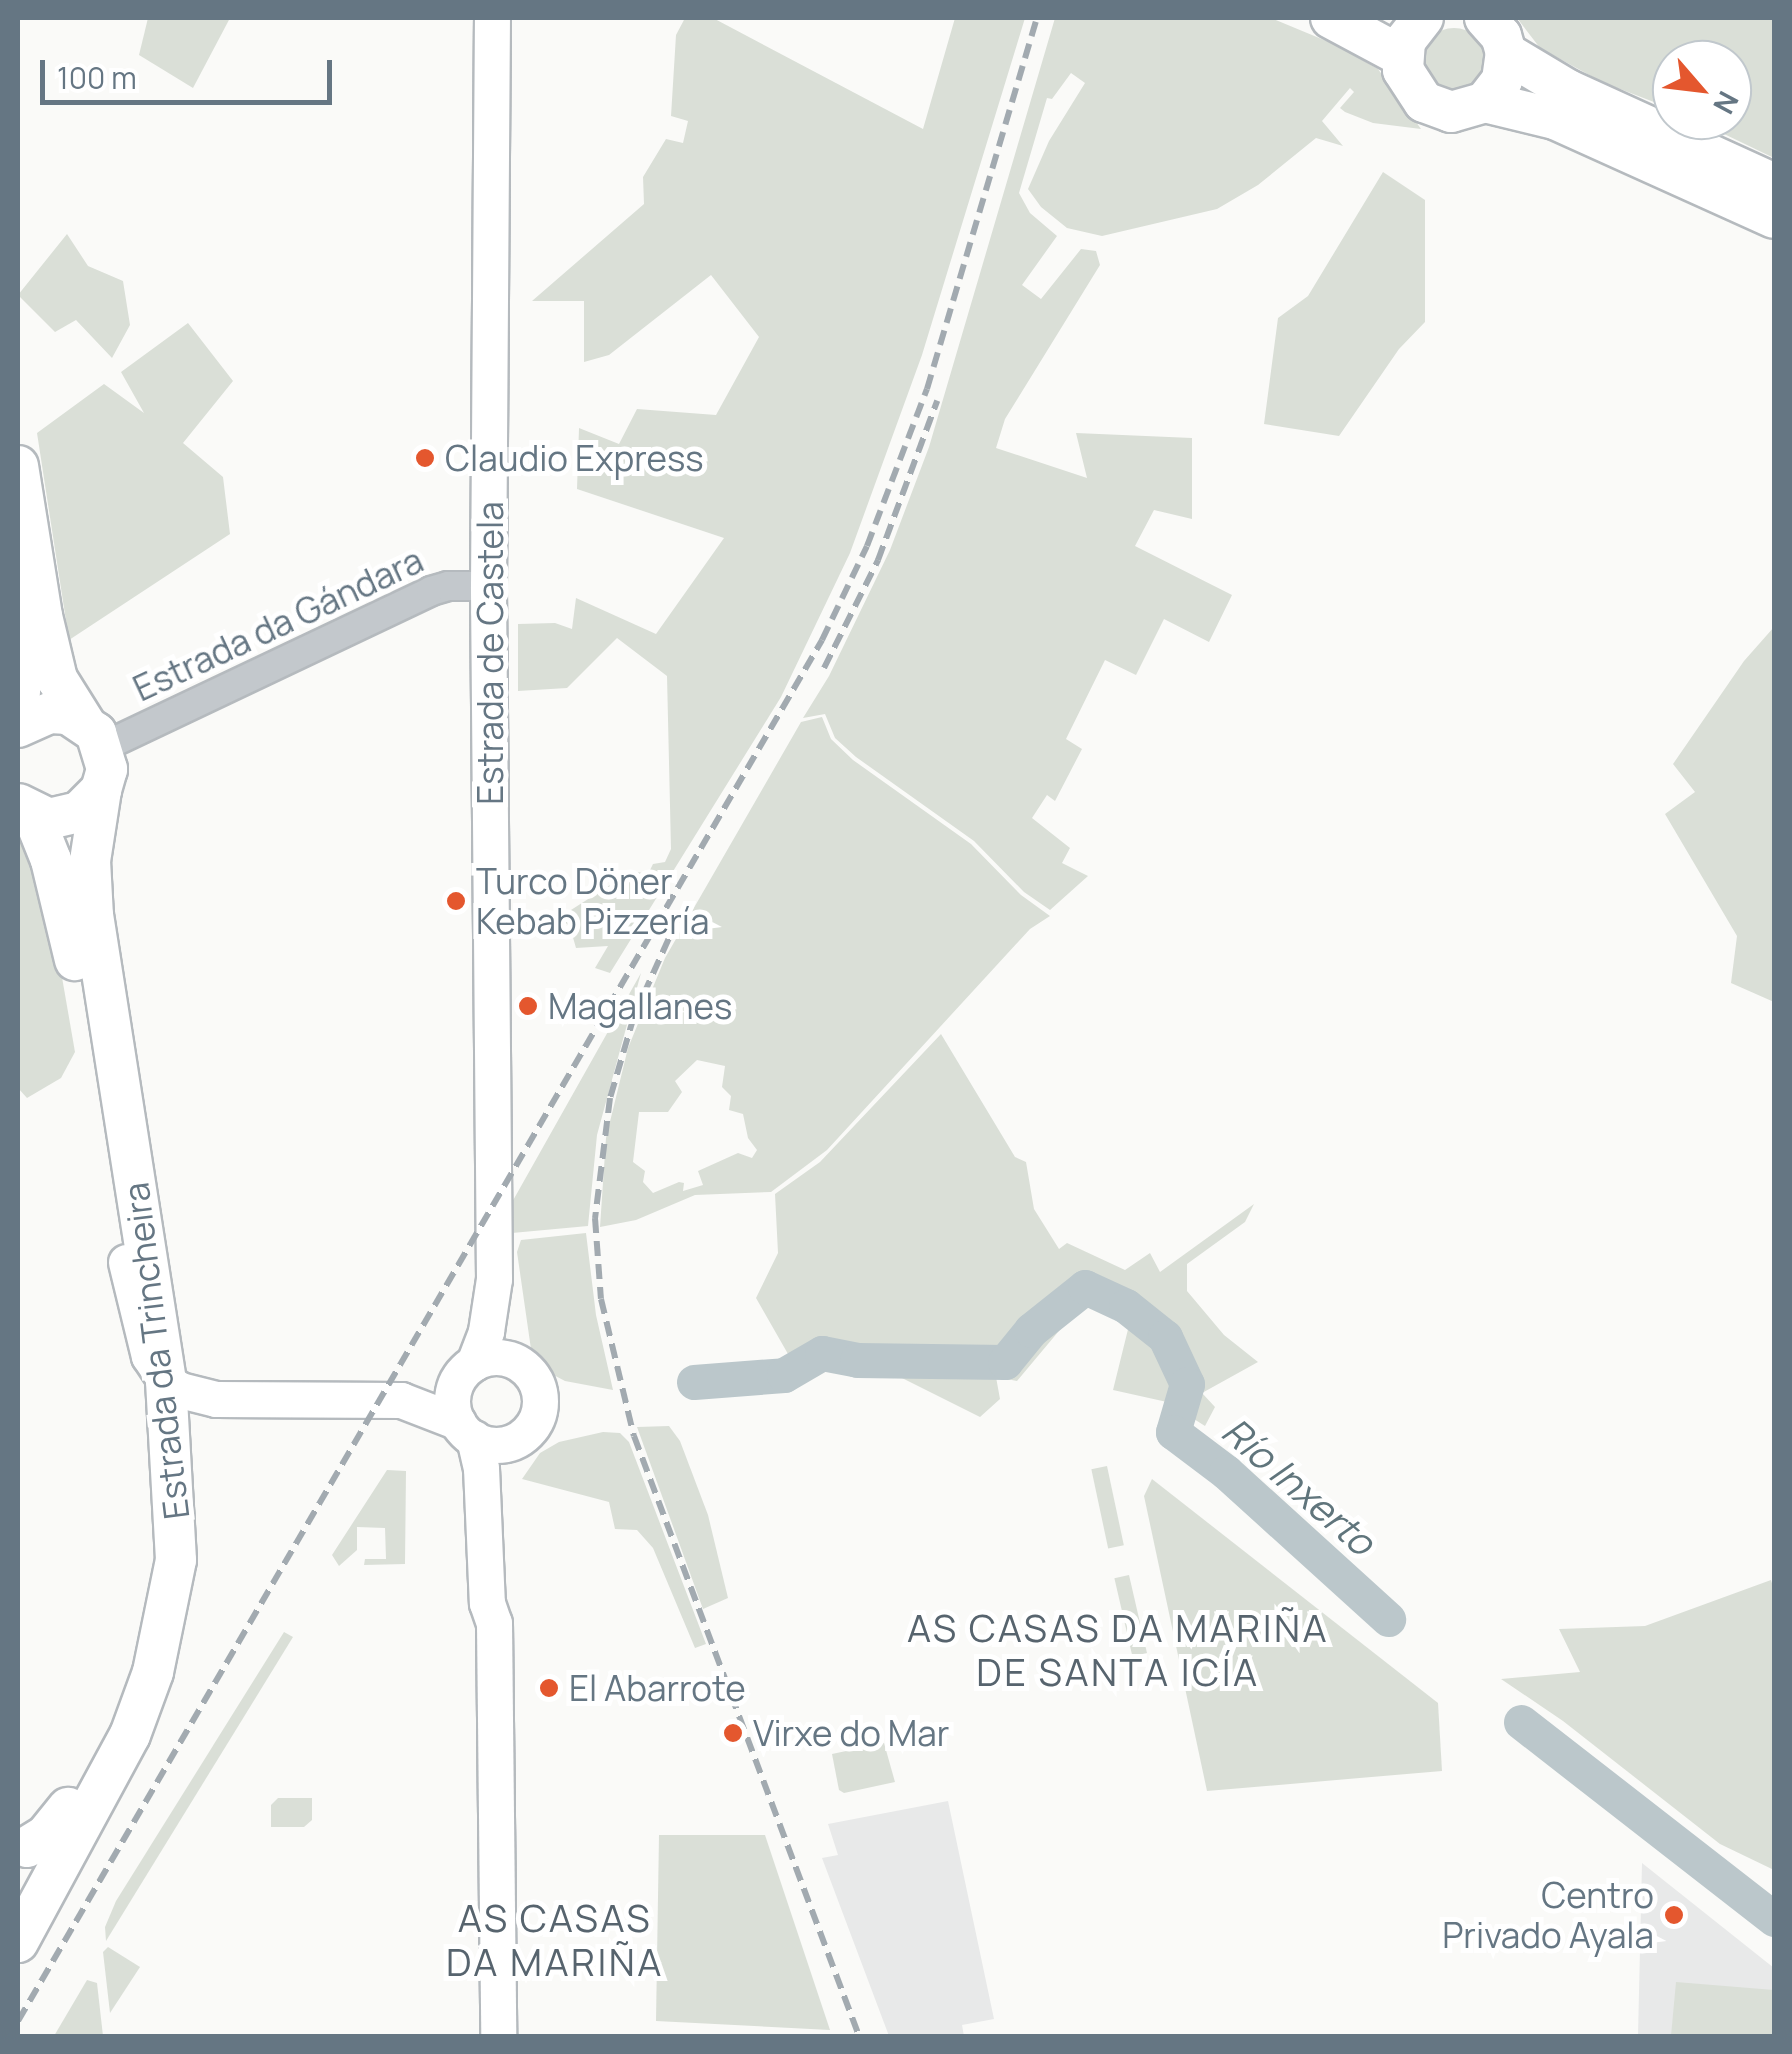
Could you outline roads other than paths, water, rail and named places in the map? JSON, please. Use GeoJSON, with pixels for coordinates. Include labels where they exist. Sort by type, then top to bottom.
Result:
{"type":"FeatureCollection","features":[{"type":"Feature","properties":{"kind":"highway"},"geometry":{"type":"LineString","coordinates":[[1331,18],[1364,31],[1402,56]]}},
{"type":"Feature","properties":{"kind":"highway"},"geometry":{"type":"LineString","coordinates":[[1422,18],[1412,29],[1402,56],[1407,82],[1424,102],[1452,112],[1485,102],[1555,119],[1774,218]]}},
{"type":"Feature","properties":{"kind":"highway"},"geometry":{"type":"LineString","coordinates":[[1485,18],[1501,36],[1506,53],[1502,80],[1485,102]]}},
{"type":"Feature","properties":{"kind":"highway"},"geometry":{"type":"LineString","coordinates":[[1506,53],[1568,90],[1774,184]]}},
{"type":"Feature","properties":{"kind":"highway"},"geometry":{"type":"LineString","coordinates":[[18,466],[42,616],[58,679],[94,735]]}},
{"type":"Feature","properties":{"kind":"highway"},"geometry":{"type":"LineString","coordinates":[[18,600],[22,668],[18,715]]}},
{"type":"Feature","properties":{"kind":"highway"},"geometry":{"type":"LineString","coordinates":[[18,726],[50,712],[94,735]]}},
{"type":"Feature","properties":{"kind":"highway","name":"Estrada da Trincheira"},"geometry":{"type":"LineString","coordinates":[[18,1897],[108,1727],[134,1656],[156,1559],[158,1471],[136,1252],[93,916],[90,860],[107,769],[94,735]]}},
{"type":"Feature","properties":{"kind":"highway"},"geometry":{"type":"LineString","coordinates":[[23,810],[49,819],[79,812],[101,790]]}},
{"type":"Feature","properties":{"kind":"highway","name":"Estrada da Trincheira"},"geometry":{"type":"LineString","coordinates":[[18,1942],[101,1793],[142,1704],[168,1617],[177,1522],[166,1381],[68,920],[23,810]]}},
{"type":"Feature","properties":{"kind":"highway"},"geometry":{"type":"LineString","coordinates":[[27,1847],[46,1836],[68,1808]]}},
{"type":"Feature","properties":{"kind":"main road","name":"Estrada de Castela"},"geometry":{"type":"LineString","coordinates":[[492,18],[488,586],[494,1288]]}},
{"type":"Feature","properties":{"kind":"main road"},"geometry":{"type":"LineString","coordinates":[[136,1252],[175,1356],[230,1398]]}},
{"type":"Feature","properties":{"kind":"main road"},"geometry":{"type":"LineString","coordinates":[[494,1288],[516,1362]]}},
{"type":"Feature","properties":{"kind":"main road"},"geometry":{"type":"LineString","coordinates":[[494,1288],[452,1405],[481,1468],[487,1603],[494,1623],[498,2036]]}},
{"type":"Feature","properties":{"kind":"main road"},"geometry":{"type":"LineString","coordinates":[[166,1381],[192,1394],[230,1398],[402,1400],[500,1445],[513,1441],[532,1426],[540,1400],[532,1376],[516,1362],[502,1357],[402,1400]]}},
{"type":"Feature","properties":{"kind":"main road"},"geometry":{"type":"LineString","coordinates":[[177,1522],[186,1429],[230,1398]]}},
{"type":"Feature","properties":{"kind":"main road"},"geometry":{"type":"LineString","coordinates":[[494,1623],[501,1608],[504,1469],[513,1441]]}},
{"type":"Feature","properties":{"kind":"street","name":"Estrada da Gándara"},"geometry":{"type":"LineString","coordinates":[[94,735],[432,591],[448,586],[488,586]]}},
{"type":"Feature","properties":{"kind":"waterway","name":"Río Inxerto"},"geometry":{"type":"LineString","coordinates":[[694,1382],[784,1375],[822,1353],[857,1360],[1005,1362],[1031,1330],[1085,1287],[1126,1306],[1165,1337],[1187,1384],[1173,1432],[1226,1472],[1388,1619]]}},
{"type":"Feature","properties":{"kind":"waterway","name":"Río Inxerto"},"geometry":{"type":"LineString","coordinates":[[1521,1722],[1774,1919]]}},
{"type":"Feature","properties":{"kind":"railway"},"geometry":{"type":"LineString","coordinates":[[18,2021],[822,640],[867,546],[927,389],[1037,18]]}},
{"type":"Feature","properties":{"kind":"railway"},"geometry":{"type":"LineString","coordinates":[[824,668],[878,560],[937,401]]}},
{"type":"Feature","properties":{"kind":"railway"},"geometry":{"type":"LineString","coordinates":[[678,918],[634,1016],[610,1098],[595,1218],[601,1299],[634,1436],[859,2036]]}},
{"type":"Feature","properties":{"kind":"place","name":"Claudio Express"},"geometry":{"type":"Point","coordinates":[425,458]}},
{"type":"Feature","properties":{"kind":"place","name":"Turco Döner Kebab Pizzería"},"geometry":{"type":"Point","coordinates":[456,901]}},
{"type":"Feature","properties":{"kind":"place","name":"Magallanes"},"geometry":{"type":"Point","coordinates":[528,1006]}},
{"type":"Feature","properties":{"kind":"place","name":"El Abarrote"},"geometry":{"type":"Point","coordinates":[549,1688]}},
{"type":"Feature","properties":{"kind":"place","name":"Virxe do Mar"},"geometry":{"type":"Point","coordinates":[733,1733]}},
{"type":"Feature","properties":{"kind":"place","name":"Centro Privado Ayala"},"geometry":{"type":"Point","coordinates":[1674,1915]}},
{"type":"Feature","properties":{"kind":"district","name":"AS CASAS DA MARIÑA DE SANTA ICÍA"},"geometry":{"type":"Point","coordinates":[1118,1650]}},
{"type":"Feature","properties":{"kind":"district","name":"AS CASAS DA MARIÑA"},"geometry":{"type":"Point","coordinates":[555,1940]}}]}
